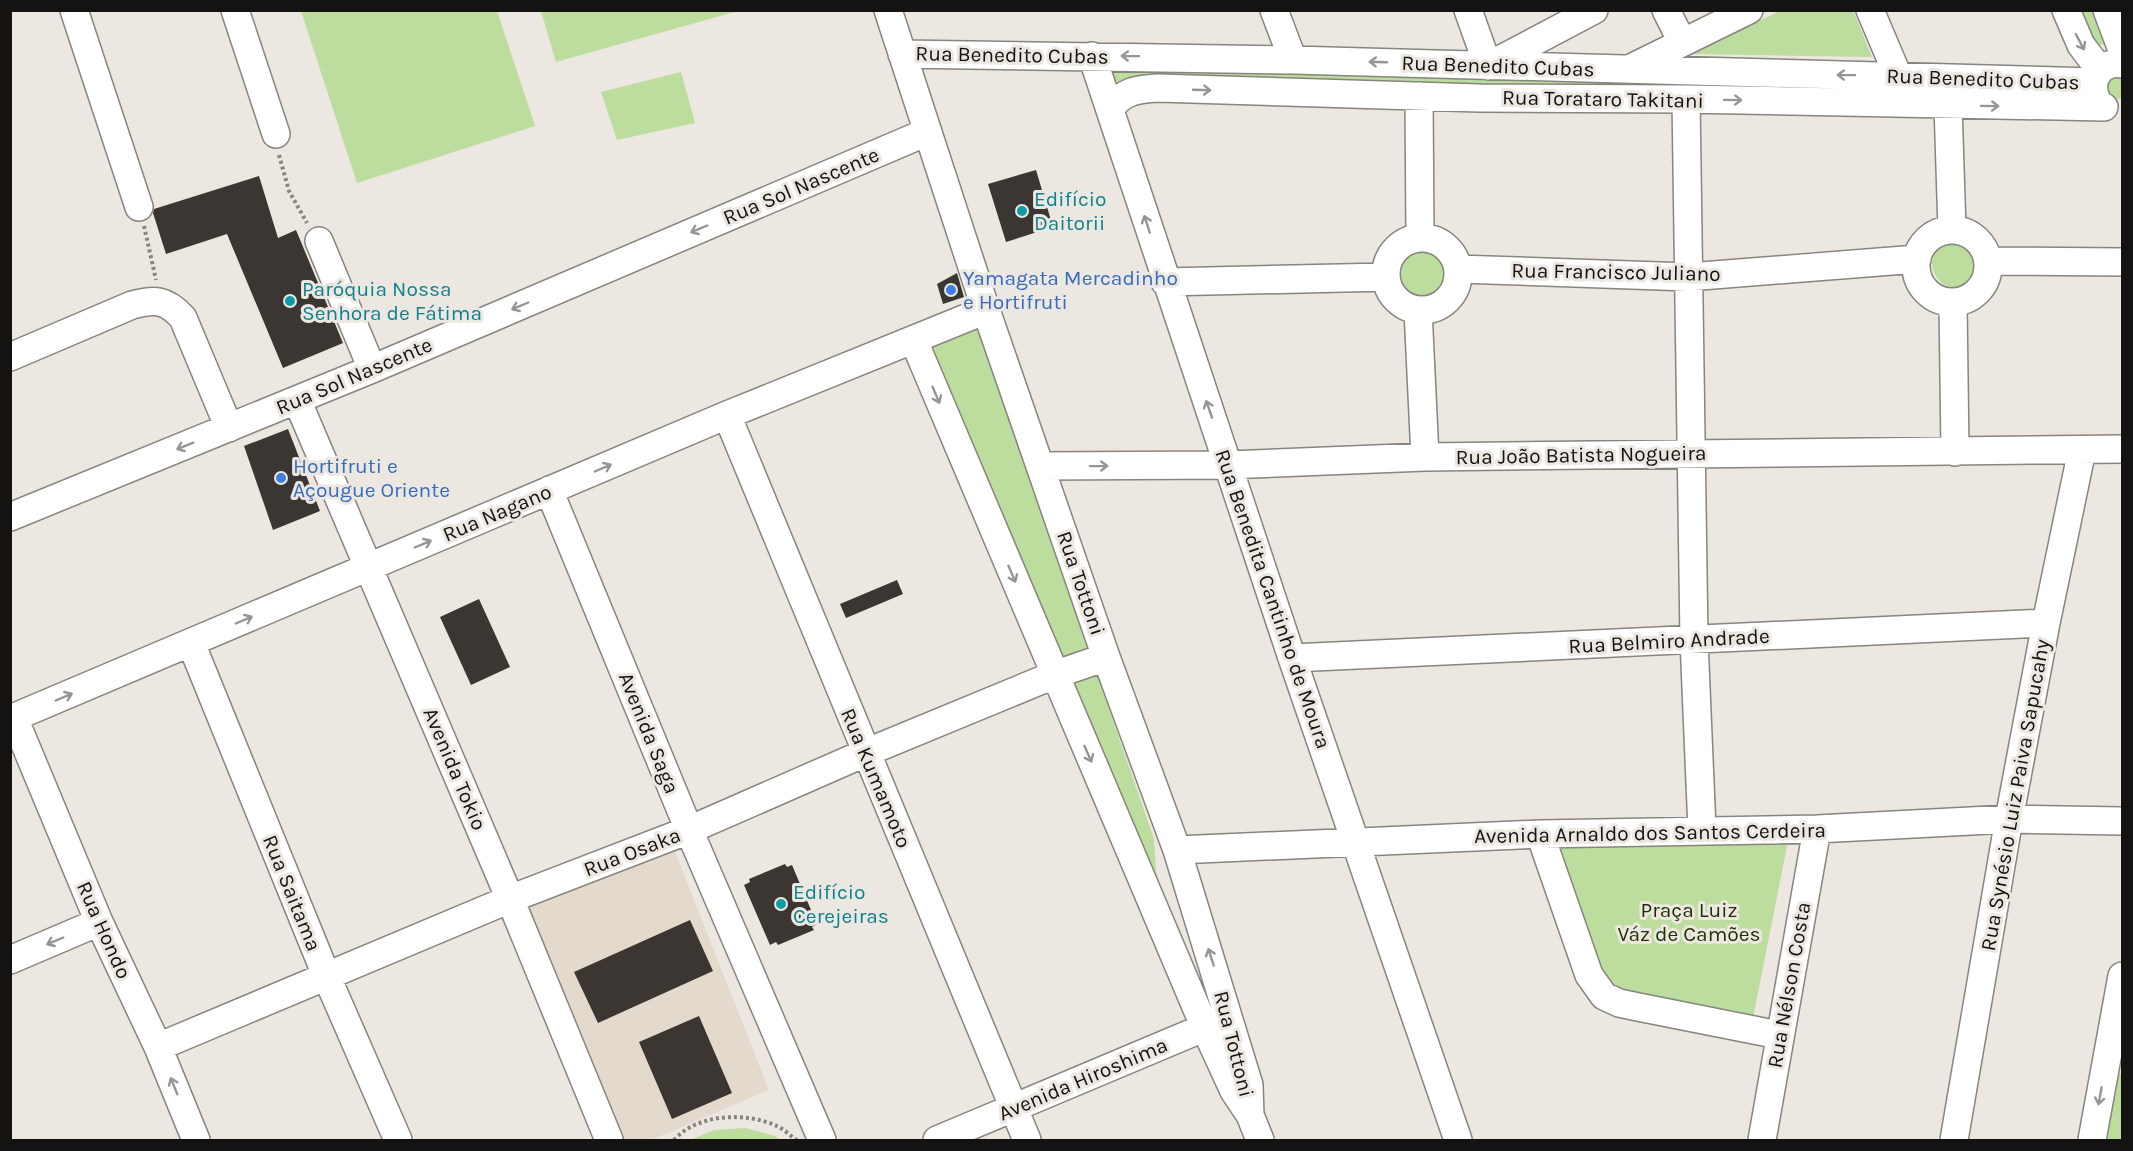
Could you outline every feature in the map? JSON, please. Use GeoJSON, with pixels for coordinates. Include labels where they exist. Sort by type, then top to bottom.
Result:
{"type":"FeatureCollection","features":[{"type":"Feature","properties":{"kind":"street"},"geometry":{"type":"LineString","coordinates":[[74,10],[139,207]]}},
{"type":"Feature","properties":{"kind":"street"},"geometry":{"type":"LineString","coordinates":[[235,10],[276,134]]}},
{"type":"Feature","properties":{"kind":"street","name":"Rua Tottoni"},"geometry":{"type":"LineString","coordinates":[[888,10],[986,310],[1106,657],[1177,849],[1230,1017],[1260,1134]]}},
{"type":"Feature","properties":{"kind":"street"},"geometry":{"type":"LineString","coordinates":[[1274,10],[1293,60]]}},
{"type":"Feature","properties":{"kind":"street"},"geometry":{"type":"LineString","coordinates":[[1468,10],[1488,66],[1479,98]]}},
{"type":"Feature","properties":{"kind":"street"},"geometry":{"type":"LineString","coordinates":[[1488,66],[1594,10]]}},
{"type":"Feature","properties":{"kind":"street"},"geometry":{"type":"LineString","coordinates":[[1666,10],[1682,42]]}},
{"type":"Feature","properties":{"kind":"street"},"geometry":{"type":"LineString","coordinates":[[1630,69],[1749,10]]}},
{"type":"Feature","properties":{"kind":"street"},"geometry":{"type":"LineString","coordinates":[[1870,10],[1898,76]]}},
{"type":"Feature","properties":{"kind":"street"},"geometry":{"type":"LineString","coordinates":[[2066,10],[2081,45],[2105,72],[2095,96],[2113,108]]}},
{"type":"Feature","properties":{"kind":"street"},"geometry":{"type":"LineString","coordinates":[[2107,10],[2122,50]]}},
{"type":"Feature","properties":{"kind":"street","name":"Rua Benedito Cubas"},"geometry":{"type":"LineString","coordinates":[[902,54],[1160,57],[1898,76],[2105,72]]}},
{"type":"Feature","properties":{"kind":"street","name":"Rua Benedita Cantinho de Moura"},"geometry":{"type":"LineString","coordinates":[[1092,56],[1165,282],[1458,1140]]}},
{"type":"Feature","properties":{"kind":"street"},"geometry":{"type":"LineString","coordinates":[[1158,88],[1155,79],[1160,57]]}},
{"type":"Feature","properties":{"kind":"street","name":"Rua Torataro Takitani"},"geometry":{"type":"LineString","coordinates":[[1110,110],[1120,97],[1131,91],[1158,88],[1479,98],[1686,99],[2113,108]]}},
{"type":"Feature","properties":{"kind":"street"},"geometry":{"type":"LineString","coordinates":[[1419,96],[1420,238]]}},
{"type":"Feature","properties":{"kind":"street"},"geometry":{"type":"LineString","coordinates":[[1686,99],[1694,640],[1702,831]]}},
{"type":"Feature","properties":{"kind":"street"},"geometry":{"type":"LineString","coordinates":[[1948,105],[1952,230]]}},
{"type":"Feature","properties":{"kind":"street","name":"Rua Sol Nascente"},"geometry":{"type":"LineString","coordinates":[[10,518],[372,369],[927,132]]}},
{"type":"Feature","properties":{"kind":"street"},"geometry":{"type":"LineString","coordinates":[[1952,230],[1966,232],[1977,239],[1988,261],[1987,276],[1982,287],[1973,296],[1953,303],[1929,294],[1921,284],[1917,272],[1917,259],[1923,245],[1932,236],[1952,230]]}},
{"type":"Feature","properties":{"kind":"street"},"geometry":{"type":"LineString","coordinates":[[1420,238],[1436,241],[1447,248],[1454,257],[1458,269],[1457,284],[1451,296],[1437,307],[1418,310],[1398,302],[1390,292],[1386,278],[1386,268],[1393,253],[1402,244],[1420,238]]}},
{"type":"Feature","properties":{"kind":"street"},"geometry":{"type":"LineString","coordinates":[[320,241],[372,369]]}},
{"type":"Feature","properties":{"kind":"street","name":"Rua Francisco Juliano"},"geometry":{"type":"LineString","coordinates":[[1458,269],[1688,277],[1917,259]]}},
{"type":"Feature","properties":{"kind":"street"},"geometry":{"type":"LineString","coordinates":[[1988,261],[2122,262]]}},
{"type":"Feature","properties":{"kind":"street"},"geometry":{"type":"LineString","coordinates":[[1165,282],[1386,278]]}},
{"type":"Feature","properties":{"kind":"street"},"geometry":{"type":"LineString","coordinates":[[10,357],[132,305],[161,302],[173,307],[183,318],[230,428]]}},
{"type":"Feature","properties":{"kind":"street"},"geometry":{"type":"LineString","coordinates":[[1953,303],[1955,452]]}},
{"type":"Feature","properties":{"kind":"street","name":"Rua Nagano"},"geometry":{"type":"LineString","coordinates":[[12,719],[727,415],[986,310]]}},
{"type":"Feature","properties":{"kind":"street"},"geometry":{"type":"LineString","coordinates":[[1418,310],[1425,457]]}},
{"type":"Feature","properties":{"kind":"street","name":"Rua Tottoni"},"geometry":{"type":"LineString","coordinates":[[914,341],[1205,1028],[1234,1091],[1260,1134]]}},
{"type":"Feature","properties":{"kind":"street","name":"Avenida Tokio"},"geometry":{"type":"LineString","coordinates":[[297,400],[510,899],[609,1140]]}},
{"type":"Feature","properties":{"kind":"street","name":"Rua Kumamoto"},"geometry":{"type":"LineString","coordinates":[[727,415],[1027,1140]]}},
{"type":"Feature","properties":{"kind":"street","name":"Rua João Batista Nogueira"},"geometry":{"type":"LineString","coordinates":[[1041,466],[1228,465],[1425,457],[2122,449]]}},
{"type":"Feature","properties":{"kind":"street","name":"Rua Synésio Luiz Paiva Sapucahy"},"geometry":{"type":"LineString","coordinates":[[1954,1140],[2009,819],[2082,450]]}},
{"type":"Feature","properties":{"kind":"street","name":"Avenida Saga"},"geometry":{"type":"LineString","coordinates":[[549,490],[689,830],[822,1140]]}},
{"type":"Feature","properties":{"kind":"street","name":"Rua Belmiro Andrade"},"geometry":{"type":"LineString","coordinates":[[1292,658],[2046,623]]}},
{"type":"Feature","properties":{"kind":"street","name":"Rua Saitama"},"geometry":{"type":"LineString","coordinates":[[191,643],[326,975],[398,1140]]}},
{"type":"Feature","properties":{"kind":"street","name":"Rua Osaka"},"geometry":{"type":"LineString","coordinates":[[158,1047],[510,899],[689,830],[865,753],[1054,675],[1106,657]]}},
{"type":"Feature","properties":{"kind":"street","name":"Rua Hondo"},"geometry":{"type":"LineString","coordinates":[[12,719],[99,922],[158,1047],[196,1140]]}},
{"type":"Feature","properties":{"kind":"street","name":"Avenida Arnaldo dos Santos Cerdeira"},"geometry":{"type":"LineString","coordinates":[[1177,849],[1540,834],[1817,829],[2009,819],[2122,821]]}},
{"type":"Feature","properties":{"kind":"street","name":"Rua Nélson Costa"},"geometry":{"type":"LineString","coordinates":[[1762,1140],[1817,829]]}},
{"type":"Feature","properties":{"kind":"street"},"geometry":{"type":"LineString","coordinates":[[1540,834],[1589,975],[1604,996],[1628,1005],[1779,1035]]}},
{"type":"Feature","properties":{"kind":"street"},"geometry":{"type":"LineString","coordinates":[[1163,926],[1177,849]]}},
{"type":"Feature","properties":{"kind":"street"},"geometry":{"type":"LineString","coordinates":[[10,960],[99,922]]}},
{"type":"Feature","properties":{"kind":"street"},"geometry":{"type":"LineString","coordinates":[[2092,1140],[2116,1052],[2122,976]]}},
{"type":"Feature","properties":{"kind":"street","name":"Avenida Hiroshima"},"geometry":{"type":"LineString","coordinates":[[937,1140],[1230,1017]]}},
{"type":"Feature","properties":{"kind":"path"},"geometry":{"type":"LineString","coordinates":[[276,134],[276,147],[289,191],[320,241]]}},
{"type":"Feature","properties":{"kind":"path"},"geometry":{"type":"LineString","coordinates":[[139,207],[161,302]]}},
{"type":"Feature","properties":{"kind":"path"},"geometry":{"type":"LineString","coordinates":[[674,1140],[681,1133],[712,1119],[746,1117],[778,1127],[796,1140]]}},
{"type":"Feature","properties":{"kind":"shaded area"},"geometry":{"type":"Polygon","coordinates":[[[670,839],[769,1090],[651,1140],[622,1140],[518,906],[670,839]]]}},
{"type":"Feature","properties":{"kind":"green space"},"geometry":{"type":"Polygon","coordinates":[[[541,10],[738,11],[556,62],[541,10]]]}},
{"type":"Feature","properties":{"kind":"green space"},"geometry":{"type":"Polygon","coordinates":[[[1853,10],[1872,57],[1690,54],[1780,11],[1853,10]]]}},
{"type":"Feature","properties":{"kind":"green space"},"geometry":{"type":"Polygon","coordinates":[[[301,11],[497,11],[535,126],[357,183],[301,11]]]}},
{"type":"Feature","properties":{"kind":"green space"},"geometry":{"type":"Polygon","coordinates":[[[2075,11],[2100,11],[2109,43],[2096,46],[2075,11]]]}},
{"type":"Feature","properties":{"kind":"green space"},"geometry":{"type":"Polygon","coordinates":[[[1194,65],[2068,96],[1524,85],[1111,81],[1106,67],[1194,65]]]}},
{"type":"Feature","properties":{"kind":"green space"},"geometry":{"type":"Polygon","coordinates":[[[681,72],[695,123],[617,140],[601,92],[681,72]]]}},
{"type":"Feature","properties":{"kind":"green space"},"geometry":{"type":"Polygon","coordinates":[[[2122,74],[2122,98],[2111,97],[2106,81],[2108,77],[2122,74]]]}},
{"type":"Feature","properties":{"kind":"green space"},"geometry":{"type":"Polygon","coordinates":[[[1952,238],[1962,238],[1975,245],[1982,258],[1982,268],[1975,281],[1962,288],[1952,288],[1943,284],[1936,277],[1932,268],[1932,258],[1936,249],[1943,242],[1952,238]]]}},
{"type":"Feature","properties":{"kind":"green space"},"geometry":{"type":"Polygon","coordinates":[[[1418,251],[1428,251],[1441,258],[1448,271],[1448,281],[1441,294],[1428,301],[1418,301],[1409,297],[1402,290],[1398,281],[1398,271],[1402,262],[1409,255],[1418,251]]]}},
{"type":"Feature","properties":{"kind":"green space"},"geometry":{"type":"Polygon","coordinates":[[[975,321],[1154,839],[1157,885],[921,343],[975,321]]]}},
{"type":"Feature","properties":{"kind":"green space","name":"Praça Luiz Váz de Camões"},"geometry":{"type":"Polygon","coordinates":[[[1789,836],[1753,1018],[1632,995],[1602,981],[1556,843],[1789,836]]]}},
{"type":"Feature","properties":{"kind":"green space"},"geometry":{"type":"Polygon","coordinates":[[[2113,1070],[2122,1075],[2122,1140],[2102,1140],[2113,1070]]]}},
{"type":"Feature","properties":{"kind":"green space"},"geometry":{"type":"Polygon","coordinates":[[[745,1128],[775,1136],[780,1140],[690,1140],[714,1130],[745,1128]]]}},
{"type":"Feature","properties":{"kind":"building","name":"Edifício Daitorii"},"geometry":{"type":"Polygon","coordinates":[[[1036,170],[1053,227],[1006,242],[988,184],[1036,170]]]}},
{"type":"Feature","properties":{"kind":"building"},"geometry":{"type":"Polygon","coordinates":[[[259,176],[278,238],[296,230],[343,343],[283,368],[227,234],[166,254],[153,213],[154,209],[259,176]]]}},
{"type":"Feature","properties":{"kind":"building","name":"Yamagata Mercadinho e Hortifruti"},"geometry":{"type":"Polygon","coordinates":[[[957,273],[964,297],[943,304],[937,284],[957,273]]]}},
{"type":"Feature","properties":{"kind":"building","name":"Hortifruti e Açougue Oriente"},"geometry":{"type":"Polygon","coordinates":[[[288,429],[320,511],[273,530],[244,446],[288,429]]]}},
{"type":"Feature","properties":{"kind":"building"},"geometry":{"type":"Polygon","coordinates":[[[897,580],[903,594],[846,618],[840,604],[897,580]]]}},
{"type":"Feature","properties":{"kind":"building"},"geometry":{"type":"Polygon","coordinates":[[[479,599],[510,667],[471,685],[440,617],[479,599]]]}},
{"type":"Feature","properties":{"kind":"building","name":"Edifício Cerejeiras"},"geometry":{"type":"Polygon","coordinates":[[[785,864],[787,867],[792,865],[817,924],[812,927],[814,930],[778,945],[776,942],[770,945],[744,885],[750,882],[749,879],[785,864]]]}},
{"type":"Feature","properties":{"kind":"building"},"geometry":{"type":"Polygon","coordinates":[[[690,920],[713,971],[598,1023],[574,972],[690,920]]]}},
{"type":"Feature","properties":{"kind":"building"},"geometry":{"type":"Polygon","coordinates":[[[699,1016],[732,1093],[672,1119],[639,1042],[699,1016]]]}},
{"type":"Feature","properties":{"kind":"place","name":"Edifício Daitorii"},"geometry":{"type":"Point","coordinates":[1022,211]}},
{"type":"Feature","properties":{"kind":"place","name":"Yamagata Mercadinho e Hortifruti"},"geometry":{"type":"Point","coordinates":[951,290]}},
{"type":"Feature","properties":{"kind":"place","name":"Paróquia Nossa Senhora de Fátima"},"geometry":{"type":"Point","coordinates":[290,301]}},
{"type":"Feature","properties":{"kind":"place","name":"Hortifruti e Açougue Oriente"},"geometry":{"type":"Point","coordinates":[281,478]}},
{"type":"Feature","properties":{"kind":"place","name":"Edifício Cerejeiras"},"geometry":{"type":"Point","coordinates":[781,904]}}]}
